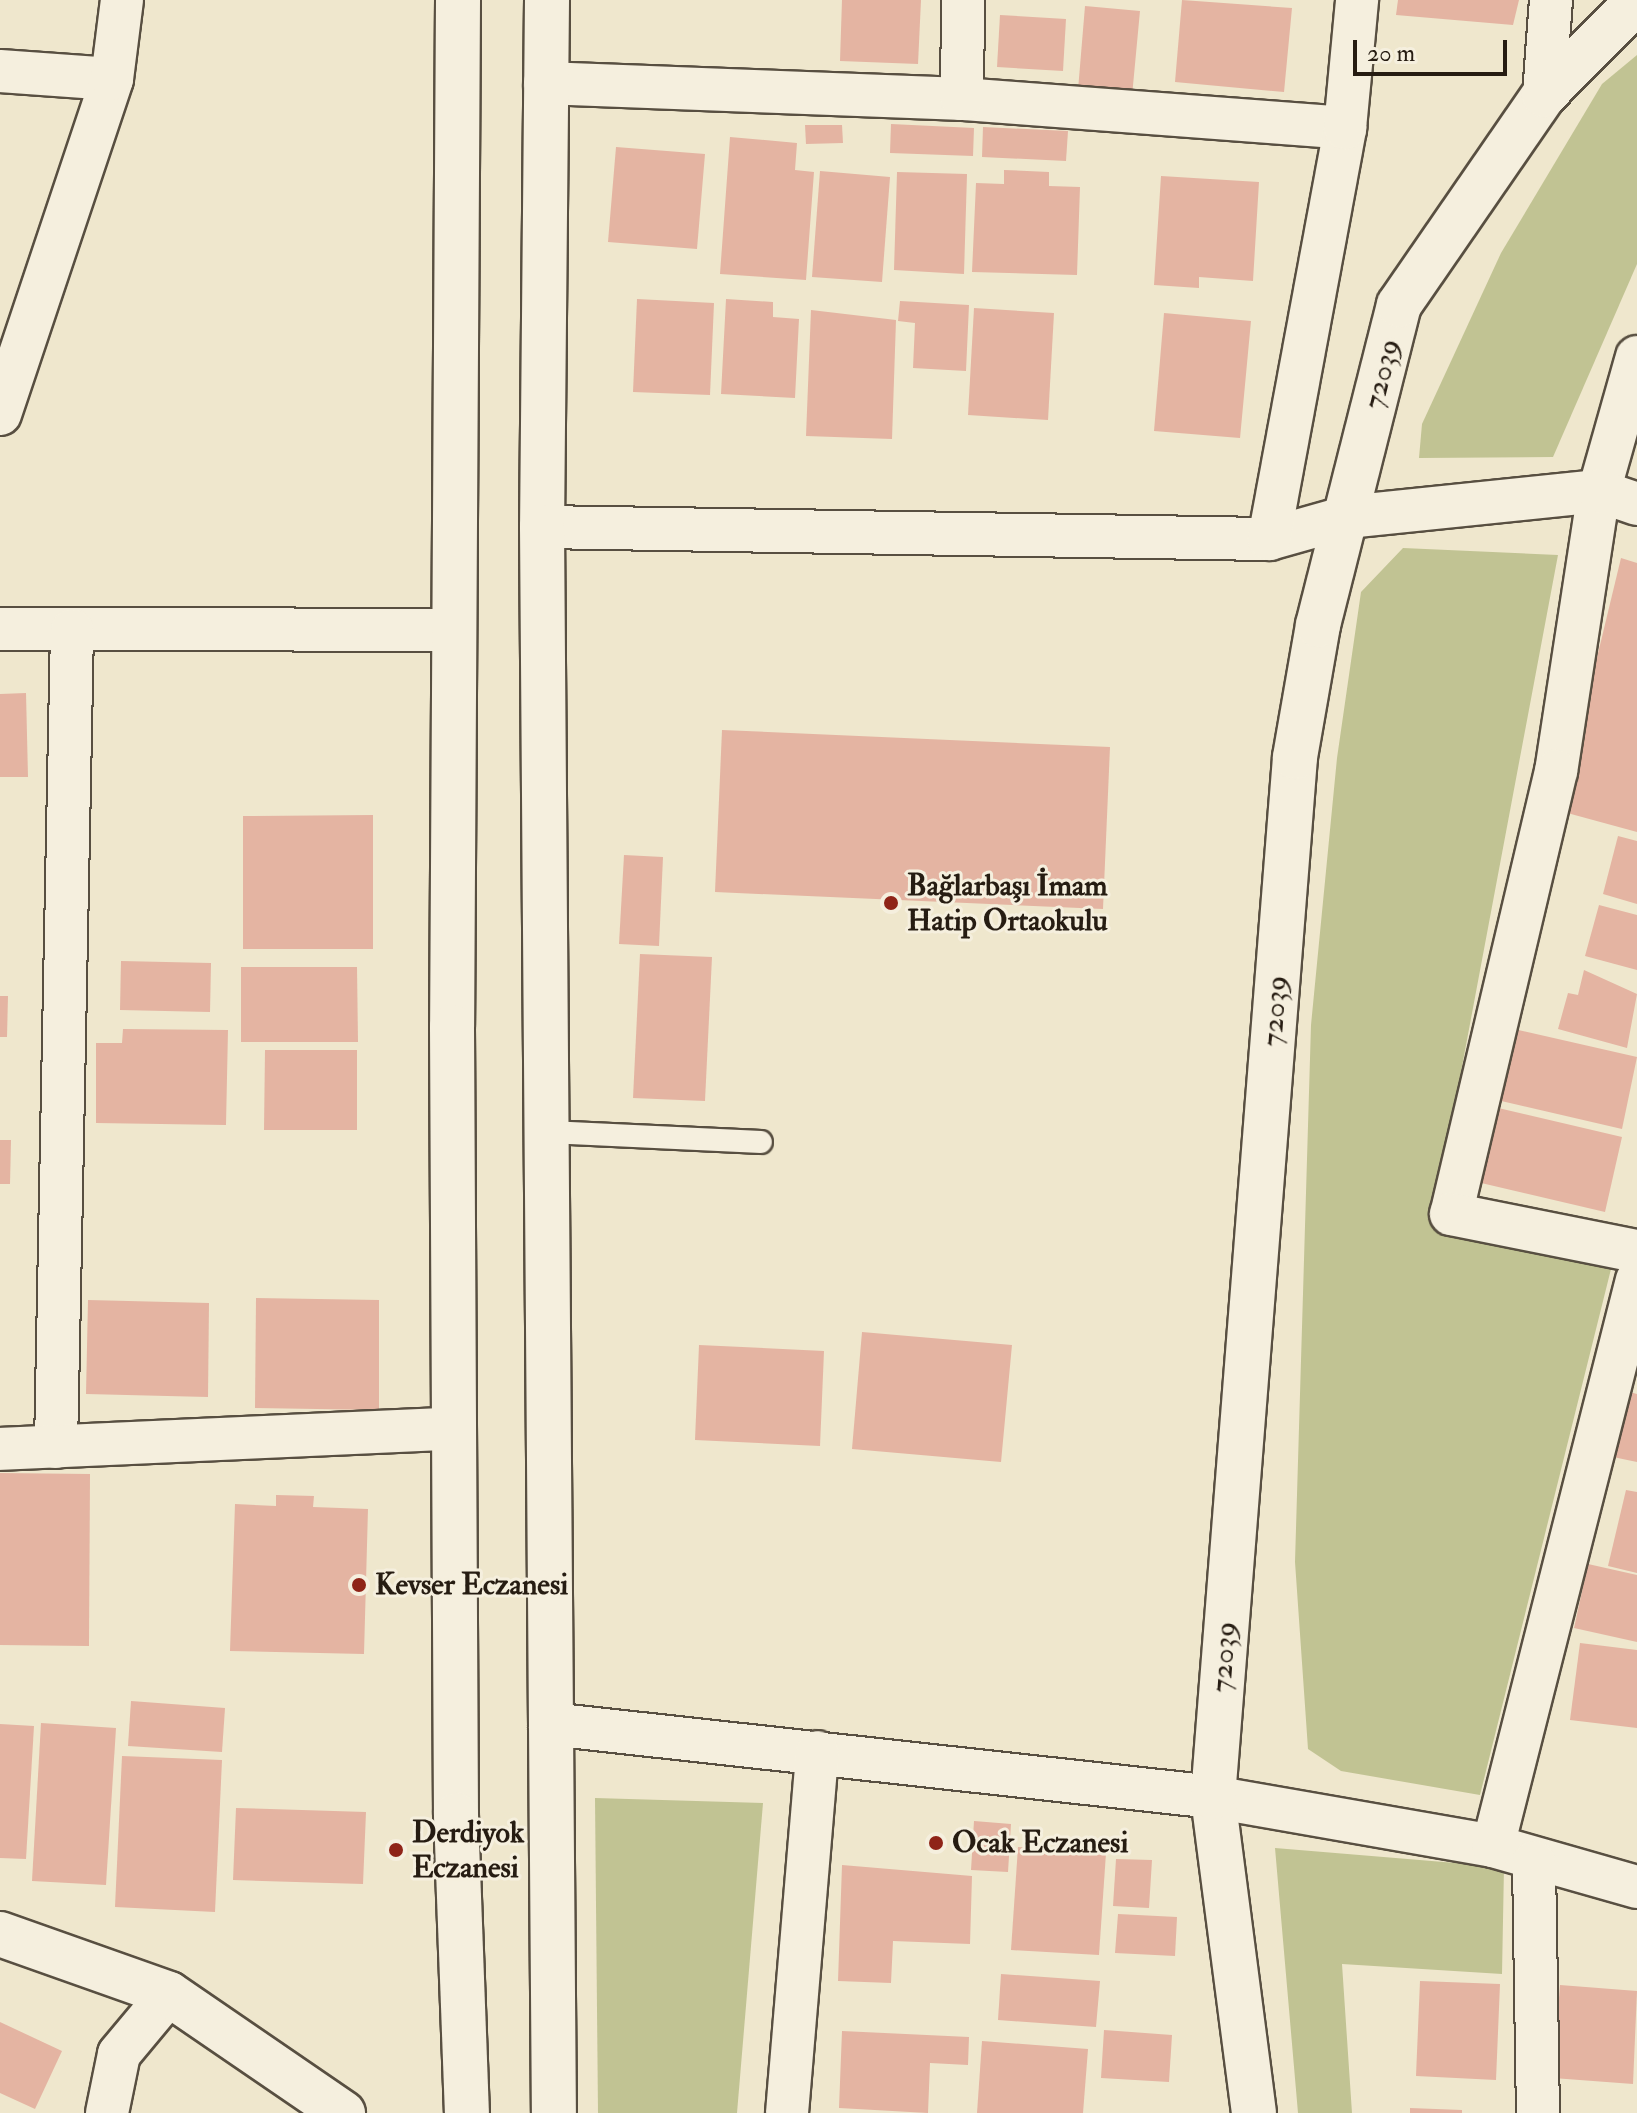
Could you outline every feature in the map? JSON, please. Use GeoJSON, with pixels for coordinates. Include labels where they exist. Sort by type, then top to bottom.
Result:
{"type":"FeatureCollection","features":[{"type":"Feature","properties":{"kind":"main road"},"geometry":{"type":"LineString","coordinates":[[458,0],[452,630],[455,1428],[467,2113]]}},
{"type":"Feature","properties":{"kind":"main road"},"geometry":{"type":"LineString","coordinates":[[547,0],[542,527],[549,1132],[554,2113]]}},
{"type":"Feature","properties":{"kind":"main road","name":"72039"},"geometry":{"type":"LineString","coordinates":[[1254,2113],[1213,1797],[1295,757],[1347,517],[1399,305],[1544,95],[1637,1]]}},
{"type":"Feature","properties":{"kind":"main road"},"geometry":{"type":"LineString","coordinates":[[0,1934],[169,1994],[343,2113]]}},
{"type":"Feature","properties":{"kind":"street"},"geometry":{"type":"LineString","coordinates":[[0,414],[112,79],[122,0]]}},
{"type":"Feature","properties":{"kind":"street"},"geometry":{"type":"LineString","coordinates":[[962,99],[963,0]]}},
{"type":"Feature","properties":{"kind":"street"},"geometry":{"type":"LineString","coordinates":[[1269,539],[1345,128],[1357,0]]}},
{"type":"Feature","properties":{"kind":"street"},"geometry":{"type":"LineString","coordinates":[[1544,95],[1551,0]]}},
{"type":"Feature","properties":{"kind":"street"},"geometry":{"type":"LineString","coordinates":[[0,71],[112,79]]}},
{"type":"Feature","properties":{"kind":"street"},"geometry":{"type":"LineString","coordinates":[[545,83],[962,99],[1345,128]]}},
{"type":"Feature","properties":{"kind":"street"},"geometry":{"type":"LineString","coordinates":[[1637,357],[1618,498],[1451,1214],[1637,1251]]}},
{"type":"Feature","properties":{"kind":"street"},"geometry":{"type":"LineString","coordinates":[[542,527],[1269,539],[1347,517],[1618,498]]}},
{"type":"Feature","properties":{"kind":"street"},"geometry":{"type":"LineString","coordinates":[[0,629],[452,630]]}},
{"type":"Feature","properties":{"kind":"street"},"geometry":{"type":"LineString","coordinates":[[56,1447],[72,630]]}},
{"type":"Feature","properties":{"kind":"street"},"geometry":{"type":"LineString","coordinates":[[1493,1846],[1637,1280]]}},
{"type":"Feature","properties":{"kind":"street"},"geometry":{"type":"LineString","coordinates":[[0,1449],[455,1428]]}},
{"type":"Feature","properties":{"kind":"street"},"geometry":{"type":"LineString","coordinates":[[550,1724],[1213,1797],[1493,1846],[1534,1862],[1637,1887]]}},
{"type":"Feature","properties":{"kind":"street"},"geometry":{"type":"LineString","coordinates":[[787,2113],[817,1752]]}},
{"type":"Feature","properties":{"kind":"street"},"geometry":{"type":"LineString","coordinates":[[1534,1862],[1538,2113]]}},
{"type":"Feature","properties":{"kind":"street"},"geometry":{"type":"LineString","coordinates":[[107,2113],[119,2054],[169,1994]]}},
{"type":"Feature","properties":{"kind":"lane"},"geometry":{"type":"LineString","coordinates":[[549,1132],[761,1142]]}},
{"type":"Feature","properties":{"kind":"green space"},"geometry":{"type":"Polygon","coordinates":[[[1637,55],[1637,264],[1553,457],[1419,458],[1422,424],[1501,253],[1602,84],[1637,55]]]}},
{"type":"Feature","properties":{"kind":"green space"},"geometry":{"type":"Polygon","coordinates":[[[1403,548],[1558,555],[1436,1205],[1612,1265],[1480,1795],[1341,1771],[1308,1749],[1295,1562],[1311,1025],[1337,758],[1361,592],[1403,548]]]}},
{"type":"Feature","properties":{"kind":"green space"},"geometry":{"type":"Polygon","coordinates":[[[595,1798],[763,1803],[737,2113],[598,2113],[595,1798]]]}},
{"type":"Feature","properties":{"kind":"green space"},"geometry":{"type":"Polygon","coordinates":[[[1275,1848],[1504,1867],[1502,1974],[1342,1964],[1352,2113],[1298,2113],[1275,1848]]]}},
{"type":"Feature","properties":{"kind":"building"},"geometry":{"type":"Polygon","coordinates":[[[842,0],[921,0],[918,64],[840,61],[842,0]]]}},
{"type":"Feature","properties":{"kind":"building"},"geometry":{"type":"Polygon","coordinates":[[[1182,0],[1292,8],[1284,92],[1175,82],[1182,0]]]}},
{"type":"Feature","properties":{"kind":"building"},"geometry":{"type":"Polygon","coordinates":[[[1398,0],[1519,0],[1513,25],[1396,15],[1398,0]]]}},
{"type":"Feature","properties":{"kind":"building"},"geometry":{"type":"Polygon","coordinates":[[[1085,6],[1140,11],[1132,96],[1078,90],[1085,6]]]}},
{"type":"Feature","properties":{"kind":"building"},"geometry":{"type":"Polygon","coordinates":[[[1000,15],[1066,19],[1063,71],[997,67],[1000,15]]]}},
{"type":"Feature","properties":{"kind":"building"},"geometry":{"type":"Polygon","coordinates":[[[891,124],[974,128],[973,156],[890,153],[891,124]]]}},
{"type":"Feature","properties":{"kind":"building"},"geometry":{"type":"Polygon","coordinates":[[[805,125],[842,125],[843,143],[806,144],[805,125]]]}},
{"type":"Feature","properties":{"kind":"building"},"geometry":{"type":"Polygon","coordinates":[[[983,127],[1068,131],[1066,161],[982,157],[983,127]]]}},
{"type":"Feature","properties":{"kind":"building"},"geometry":{"type":"Polygon","coordinates":[[[730,137],[797,143],[795,170],[814,172],[806,280],[720,274],[730,137]]]}},
{"type":"Feature","properties":{"kind":"building"},"geometry":{"type":"Polygon","coordinates":[[[616,147],[705,154],[697,249],[608,242],[616,147]]]}},
{"type":"Feature","properties":{"kind":"building"},"geometry":{"type":"Polygon","coordinates":[[[1004,170],[1049,172],[1049,186],[1080,187],[1077,275],[972,272],[976,183],[1004,184],[1004,170]]]}},
{"type":"Feature","properties":{"kind":"building"},"geometry":{"type":"Polygon","coordinates":[[[820,171],[890,177],[882,282],[812,277],[820,171]]]}},
{"type":"Feature","properties":{"kind":"building"},"geometry":{"type":"Polygon","coordinates":[[[897,172],[967,174],[964,274],[894,270],[897,172]]]}},
{"type":"Feature","properties":{"kind":"building"},"geometry":{"type":"Polygon","coordinates":[[[1161,176],[1259,182],[1253,281],[1199,277],[1199,288],[1154,285],[1161,176]]]}},
{"type":"Feature","properties":{"kind":"building"},"geometry":{"type":"Polygon","coordinates":[[[637,299],[714,303],[710,395],[633,392],[637,299]]]}},
{"type":"Feature","properties":{"kind":"building"},"geometry":{"type":"Polygon","coordinates":[[[726,299],[773,302],[773,317],[799,319],[795,398],[721,394],[726,299]]]}},
{"type":"Feature","properties":{"kind":"building"},"geometry":{"type":"Polygon","coordinates":[[[900,301],[969,305],[966,371],[913,368],[915,323],[898,321],[900,301]]]}},
{"type":"Feature","properties":{"kind":"building"},"geometry":{"type":"Polygon","coordinates":[[[974,308],[1054,313],[1048,420],[968,415],[974,308]]]}},
{"type":"Feature","properties":{"kind":"building"},"geometry":{"type":"Polygon","coordinates":[[[811,310],[896,320],[892,439],[806,436],[811,310]]]}},
{"type":"Feature","properties":{"kind":"building"},"geometry":{"type":"Polygon","coordinates":[[[1164,313],[1251,321],[1240,438],[1154,431],[1164,313]]]}},
{"type":"Feature","properties":{"kind":"building"},"geometry":{"type":"Polygon","coordinates":[[[1621,558],[1637,563],[1637,832],[1560,811],[1621,558]]]}},
{"type":"Feature","properties":{"kind":"building"},"geometry":{"type":"Polygon","coordinates":[[[26,693],[28,777],[0,777],[0,694],[26,693]]]}},
{"type":"Feature","properties":{"kind":"building"},"geometry":{"type":"Polygon","coordinates":[[[722,730],[1110,747],[1103,909],[715,892],[722,730]]]}},
{"type":"Feature","properties":{"kind":"building"},"geometry":{"type":"Polygon","coordinates":[[[373,815],[373,949],[243,949],[243,816],[373,815]]]}},
{"type":"Feature","properties":{"kind":"building"},"geometry":{"type":"Polygon","coordinates":[[[1618,836],[1637,841],[1637,904],[1603,894],[1618,836]]]}},
{"type":"Feature","properties":{"kind":"building"},"geometry":{"type":"Polygon","coordinates":[[[624,855],[663,857],[659,946],[619,944],[624,855]]]}},
{"type":"Feature","properties":{"kind":"building"},"geometry":{"type":"Polygon","coordinates":[[[1599,905],[1637,915],[1637,970],[1585,956],[1599,905]]]}},
{"type":"Feature","properties":{"kind":"building"},"geometry":{"type":"Polygon","coordinates":[[[640,954],[712,957],[705,1101],[633,1098],[640,954]]]}},
{"type":"Feature","properties":{"kind":"building"},"geometry":{"type":"Polygon","coordinates":[[[121,961],[211,963],[210,1012],[120,1010],[121,961]]]}},
{"type":"Feature","properties":{"kind":"building"},"geometry":{"type":"Polygon","coordinates":[[[241,967],[357,967],[358,1042],[241,1042],[241,967]]]}},
{"type":"Feature","properties":{"kind":"building"},"geometry":{"type":"Polygon","coordinates":[[[1584,970],[1637,994],[1627,1048],[1558,1029],[1568,993],[1578,995],[1584,970]]]}},
{"type":"Feature","properties":{"kind":"building"},"geometry":{"type":"Polygon","coordinates":[[[0,996],[8,996],[7,1037],[0,1037],[0,996]]]}},
{"type":"Feature","properties":{"kind":"building"},"geometry":{"type":"Polygon","coordinates":[[[123,1029],[228,1030],[226,1125],[96,1123],[96,1043],[122,1043],[123,1029]]]}},
{"type":"Feature","properties":{"kind":"building"},"geometry":{"type":"Polygon","coordinates":[[[1514,1029],[1637,1057],[1622,1129],[1497,1100],[1514,1029]]]}},
{"type":"Feature","properties":{"kind":"building"},"geometry":{"type":"Polygon","coordinates":[[[265,1050],[357,1050],[357,1130],[264,1130],[265,1050]]]}},
{"type":"Feature","properties":{"kind":"building"},"geometry":{"type":"Polygon","coordinates":[[[1494,1107],[1622,1137],[1605,1212],[1477,1182],[1494,1107]]]}},
{"type":"Feature","properties":{"kind":"building"},"geometry":{"type":"Polygon","coordinates":[[[0,1140],[11,1140],[10,1184],[0,1184],[0,1140]]]}},
{"type":"Feature","properties":{"kind":"building"},"geometry":{"type":"Polygon","coordinates":[[[256,1298],[379,1300],[379,1410],[255,1408],[256,1298]]]}},
{"type":"Feature","properties":{"kind":"building"},"geometry":{"type":"Polygon","coordinates":[[[88,1300],[209,1303],[208,1397],[86,1394],[88,1300]]]}},
{"type":"Feature","properties":{"kind":"building"},"geometry":{"type":"Polygon","coordinates":[[[862,1332],[1012,1345],[1001,1462],[852,1449],[862,1332]]]}},
{"type":"Feature","properties":{"kind":"building"},"geometry":{"type":"Polygon","coordinates":[[[699,1345],[824,1351],[820,1446],[695,1440],[699,1345]]]}},
{"type":"Feature","properties":{"kind":"building"},"geometry":{"type":"Polygon","coordinates":[[[1626,1391],[1637,1394],[1637,1462],[1613,1457],[1626,1391]]]}},
{"type":"Feature","properties":{"kind":"building"},"geometry":{"type":"Polygon","coordinates":[[[0,1473],[90,1474],[89,1646],[0,1645],[0,1473]]]}},
{"type":"Feature","properties":{"kind":"building"},"geometry":{"type":"Polygon","coordinates":[[[1626,1490],[1637,1492],[1637,1573],[1608,1566],[1626,1490]]]}},
{"type":"Feature","properties":{"kind":"building"},"geometry":{"type":"Polygon","coordinates":[[[276,1495],[314,1496],[313,1507],[368,1509],[364,1654],[230,1651],[235,1504],[276,1506],[276,1495]]]}},
{"type":"Feature","properties":{"kind":"building"},"geometry":{"type":"Polygon","coordinates":[[[1588,1564],[1637,1575],[1637,1642],[1574,1628],[1588,1564]]]}},
{"type":"Feature","properties":{"kind":"building"},"geometry":{"type":"Polygon","coordinates":[[[1580,1643],[1637,1650],[1637,1728],[1570,1720],[1580,1643]]]}},
{"type":"Feature","properties":{"kind":"building"},"geometry":{"type":"Polygon","coordinates":[[[131,1701],[225,1708],[222,1752],[128,1746],[131,1701]]]}},
{"type":"Feature","properties":{"kind":"building"},"geometry":{"type":"Polygon","coordinates":[[[41,1723],[116,1728],[106,1885],[32,1881],[41,1723]]]}},
{"type":"Feature","properties":{"kind":"building"},"geometry":{"type":"Polygon","coordinates":[[[0,1724],[34,1726],[26,1859],[0,1858],[0,1724]]]}},
{"type":"Feature","properties":{"kind":"building"},"geometry":{"type":"Polygon","coordinates":[[[122,1756],[222,1760],[215,1912],[115,1907],[122,1756]]]}},
{"type":"Feature","properties":{"kind":"building"},"geometry":{"type":"Polygon","coordinates":[[[236,1808],[366,1812],[363,1884],[233,1880],[236,1808]]]}},
{"type":"Feature","properties":{"kind":"building"},"geometry":{"type":"Polygon","coordinates":[[[974,1821],[1011,1824],[1008,1872],[971,1870],[974,1821]]]}},
{"type":"Feature","properties":{"kind":"building"},"geometry":{"type":"Polygon","coordinates":[[[1018,1847],[1106,1853],[1099,1955],[1011,1950],[1018,1847]]]}},
{"type":"Feature","properties":{"kind":"building"},"geometry":{"type":"Polygon","coordinates":[[[1116,1859],[1152,1860],[1149,1908],[1113,1906],[1116,1859]]]}},
{"type":"Feature","properties":{"kind":"building"},"geometry":{"type":"Polygon","coordinates":[[[842,1865],[972,1876],[970,1944],[893,1941],[891,1983],[838,1981],[842,1865]]]}},
{"type":"Feature","properties":{"kind":"building"},"geometry":{"type":"Polygon","coordinates":[[[1118,1914],[1177,1917],[1175,1956],[1115,1953],[1118,1914]]]}},
{"type":"Feature","properties":{"kind":"building"},"geometry":{"type":"Polygon","coordinates":[[[1001,1974],[1100,1981],[1096,2027],[998,2020],[1001,1974]]]}},
{"type":"Feature","properties":{"kind":"building"},"geometry":{"type":"Polygon","coordinates":[[[1420,1981],[1500,1984],[1496,2080],[1416,2076],[1420,1981]]]}},
{"type":"Feature","properties":{"kind":"building"},"geometry":{"type":"Polygon","coordinates":[[[1560,1985],[1637,1991],[1633,2084],[1553,2078],[1560,1985]]]}},
{"type":"Feature","properties":{"kind":"building"},"geometry":{"type":"Polygon","coordinates":[[[0,2022],[62,2051],[35,2109],[0,2093],[0,2022]]]}},
{"type":"Feature","properties":{"kind":"building"},"geometry":{"type":"Polygon","coordinates":[[[1104,2030],[1172,2035],[1169,2082],[1101,2078],[1104,2030]]]}},
{"type":"Feature","properties":{"kind":"building"},"geometry":{"type":"Polygon","coordinates":[[[842,2031],[969,2037],[968,2065],[930,2063],[928,2113],[839,2108],[842,2031]]]}},
{"type":"Feature","properties":{"kind":"building"},"geometry":{"type":"Polygon","coordinates":[[[982,2041],[1088,2049],[1083,2113],[977,2113],[982,2041]]]}},
{"type":"Feature","properties":{"kind":"building"},"geometry":{"type":"Polygon","coordinates":[[[1410,2108],[1462,2110],[1462,2113],[1410,2113],[1410,2108]]]}},
{"type":"Feature","properties":{"kind":"place","name":"Bağlarbaşı İmam Hatip Ortaokulu"},"geometry":{"type":"Point","coordinates":[891,903]}},
{"type":"Feature","properties":{"kind":"place","name":"Kevser Eczanesi"},"geometry":{"type":"Point","coordinates":[359,1585]}},
{"type":"Feature","properties":{"kind":"place","name":"Ocak Eczanesi"},"geometry":{"type":"Point","coordinates":[936,1843]}},
{"type":"Feature","properties":{"kind":"place","name":"Derdiyok Eczanesi"},"geometry":{"type":"Point","coordinates":[396,1850]}}]}
